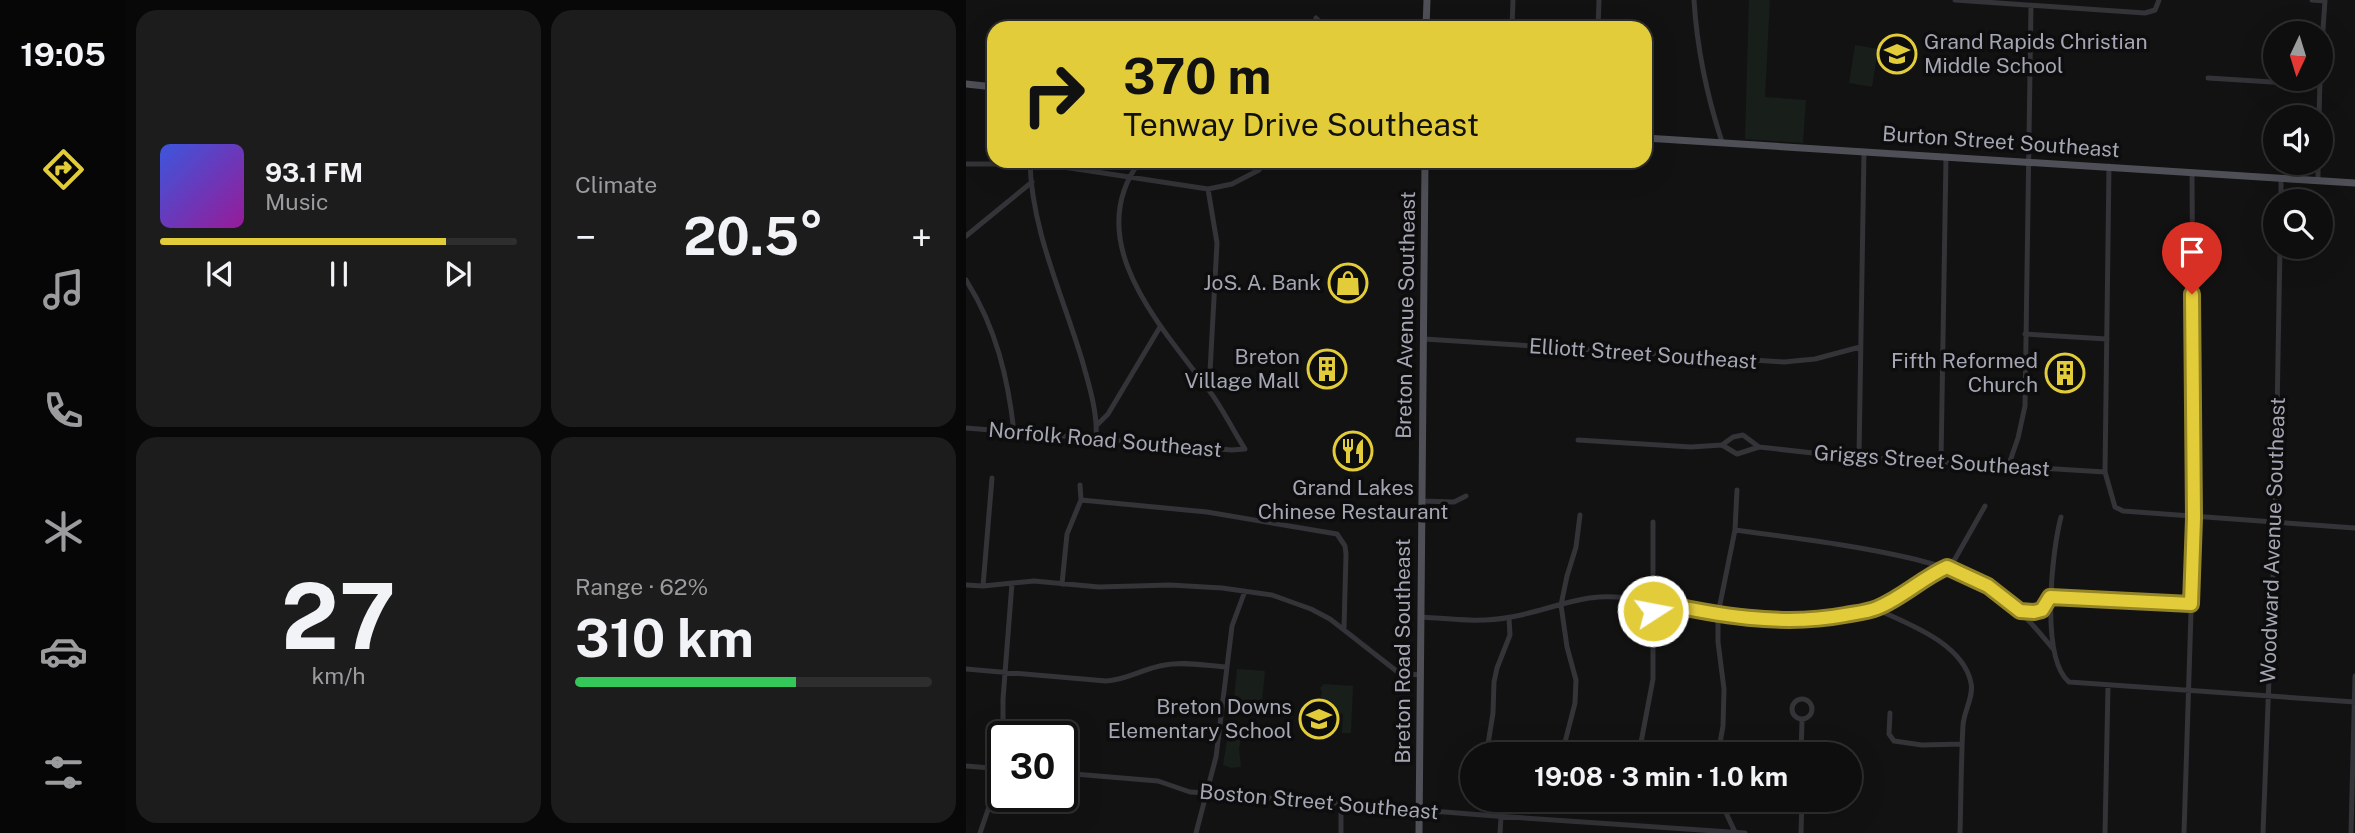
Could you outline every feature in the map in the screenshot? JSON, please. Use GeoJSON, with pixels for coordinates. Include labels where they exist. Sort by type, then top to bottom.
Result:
{"type":"FeatureCollection","features":[{"type":"Feature","properties":{"kind":"main road"},"geometry":{"type":"LineString","coordinates":[[1426,21],[1427,0]]}},
{"type":"Feature","properties":{"kind":"main road"},"geometry":{"type":"LineString","coordinates":[[966,84],[987,86]]}},
{"type":"Feature","properties":{"kind":"main road","name":"Burton Street Southeast"},"geometry":{"type":"LineString","coordinates":[[1652,138],[2355,183]]}},
{"type":"Feature","properties":{"kind":"main road","name":"Breton Avenue Southeast"},"geometry":{"type":"LineString","coordinates":[[1422,469],[1425,168]]}},
{"type":"Feature","properties":{"kind":"main road","name":"Breton Road Southeast"},"geometry":{"type":"LineString","coordinates":[[1419,833],[1422,469]]}},
{"type":"Feature","properties":{"kind":"street"},"geometry":{"type":"LineString","coordinates":[[1512,21],[1513,0]]}},
{"type":"Feature","properties":{"kind":"street"},"geometry":{"type":"LineString","coordinates":[[1598,21],[1599,0]]}},
{"type":"Feature","properties":{"kind":"street"},"geometry":{"type":"LineString","coordinates":[[1694,0],[1710,104],[1722,142]]}},
{"type":"Feature","properties":{"kind":"street"},"geometry":{"type":"LineString","coordinates":[[1955,0],[2145,13],[2155,10],[2158,0]]}},
{"type":"Feature","properties":{"kind":"street"},"geometry":{"type":"LineString","coordinates":[[2081,0],[2081,8]]}},
{"type":"Feature","properties":{"kind":"street"},"geometry":{"type":"LineString","coordinates":[[2312,0],[2325,0],[2324,21]]}},
{"type":"Feature","properties":{"kind":"street"},"geometry":{"type":"LineString","coordinates":[[2008,467],[2025,406],[2031,5]]}},
{"type":"Feature","properties":{"kind":"street"},"geometry":{"type":"LineString","coordinates":[[1316,18],[1319,21]]}},
{"type":"Feature","properties":{"kind":"street"},"geometry":{"type":"LineString","coordinates":[[2208,78],[2263,80]]}},
{"type":"Feature","properties":{"kind":"street"},"geometry":{"type":"LineString","coordinates":[[1858,456],[1864,151]]}},
{"type":"Feature","properties":{"kind":"street"},"geometry":{"type":"LineString","coordinates":[[1941,462],[1946,156]]}},
{"type":"Feature","properties":{"kind":"street"},"geometry":{"type":"LineString","coordinates":[[966,164],[987,164]]}},
{"type":"Feature","properties":{"kind":"street"},"geometry":{"type":"LineString","coordinates":[[2109,166],[2105,472],[2115,507],[2194,518],[2355,528]]}},
{"type":"Feature","properties":{"kind":"street"},"geometry":{"type":"LineString","coordinates":[[1031,168],[1039,222],[1089,385],[1097,425],[1096,439]]}},
{"type":"Feature","properties":{"kind":"street"},"geometry":{"type":"LineString","coordinates":[[1068,168],[1208,189],[1231,184],[1259,170]]}},
{"type":"Feature","properties":{"kind":"street"},"geometry":{"type":"LineString","coordinates":[[1135,168],[1121,195],[1118,209],[1119,238],[1130,272],[1160,327],[1209,390]]}},
{"type":"Feature","properties":{"kind":"street"},"geometry":{"type":"LineString","coordinates":[[2184,833],[2194,518],[2192,172]]}},
{"type":"Feature","properties":{"kind":"street"},"geometry":{"type":"LineString","coordinates":[[2318,175],[2318,181]]}},
{"type":"Feature","properties":{"kind":"street"},"geometry":{"type":"LineString","coordinates":[[2281,178],[2281,189]]}},
{"type":"Feature","properties":{"kind":"street"},"geometry":{"type":"LineString","coordinates":[[966,236],[1032,182]]}},
{"type":"Feature","properties":{"kind":"street"},"geometry":{"type":"LineString","coordinates":[[1208,189],[1217,243],[1209,390]]}},
{"type":"Feature","properties":{"kind":"street","name":"Woodward Avenue Southeast"},"geometry":{"type":"LineString","coordinates":[[2263,833],[2275,524],[2280,259]]}},
{"type":"Feature","properties":{"kind":"street"},"geometry":{"type":"LineString","coordinates":[[966,280],[981,303],[998,349],[1008,387],[1014,432]]}},
{"type":"Feature","properties":{"kind":"street"},"geometry":{"type":"LineString","coordinates":[[1097,425],[1108,414],[1160,327]]}},
{"type":"Feature","properties":{"kind":"street"},"geometry":{"type":"LineString","coordinates":[[2025,334],[2107,339]]}},
{"type":"Feature","properties":{"kind":"street","name":"Elliott Street Southeast"},"geometry":{"type":"LineString","coordinates":[[1424,339],[1784,362],[1815,359],[1860,347]]}},
{"type":"Feature","properties":{"kind":"street","name":"Norfolk Road Southeast"},"geometry":{"type":"LineString","coordinates":[[966,428],[1245,449],[1209,390]]}},
{"type":"Feature","properties":{"kind":"street","name":"Griggs Street Southeast"},"geometry":{"type":"LineString","coordinates":[[1578,440],[1686,447],[1722,445],[1737,435],[1749,438],[1759,447]]}},
{"type":"Feature","properties":{"kind":"street","name":"Griggs Street Southeast"},"geometry":{"type":"LineString","coordinates":[[1722,445],[1737,454],[1759,447],[2105,472]]}},
{"type":"Feature","properties":{"kind":"street"},"geometry":{"type":"LineString","coordinates":[[983,586],[992,478]]}},
{"type":"Feature","properties":{"kind":"street"},"geometry":{"type":"LineString","coordinates":[[1062,584],[1067,534],[1081,500],[1080,485]]}},
{"type":"Feature","properties":{"kind":"street"},"geometry":{"type":"LineString","coordinates":[[1720,742],[1724,689],[1718,642],[1718,614],[1735,530],[1737,490]]}},
{"type":"Feature","properties":{"kind":"street"},"geometry":{"type":"LineString","coordinates":[[1421,500],[1454,502],[1466,496]]}},
{"type":"Feature","properties":{"kind":"street"},"geometry":{"type":"LineString","coordinates":[[1081,500],[1207,512],[1337,534],[1345,546],[1346,554],[1343,628]]}},
{"type":"Feature","properties":{"kind":"street"},"geometry":{"type":"LineString","coordinates":[[1421,617],[1475,621],[1509,618],[1599,597],[1652,601],[1718,614],[1811,620],[1877,609],[1947,567],[1955,559],[1985,506]]}},
{"type":"Feature","properties":{"kind":"street"},"geometry":{"type":"LineString","coordinates":[[1565,742],[1575,703],[1576,680],[1567,647],[1562,605],[1576,547],[1580,515]]}},
{"type":"Feature","properties":{"kind":"street"},"geometry":{"type":"LineString","coordinates":[[2061,517],[2053,556],[2050,597],[2056,652],[2063,676],[2069,682],[2355,702]]}},
{"type":"Feature","properties":{"kind":"street"},"geometry":{"type":"LineString","coordinates":[[1644,742],[1653,679],[1653,522]]}},
{"type":"Feature","properties":{"kind":"street"},"geometry":{"type":"LineString","coordinates":[[1735,530],[1856,547],[1947,567],[1988,586],[2020,611],[2056,652]]}},
{"type":"Feature","properties":{"kind":"street"},"geometry":{"type":"LineString","coordinates":[[966,585],[983,586],[1034,580],[1099,587],[1170,585],[1272,596],[1301,605],[1343,628],[1399,673],[1420,675]]}},
{"type":"Feature","properties":{"kind":"street"},"geometry":{"type":"LineString","coordinates":[[1003,721],[1012,583]]}},
{"type":"Feature","properties":{"kind":"street"},"geometry":{"type":"LineString","coordinates":[[1196,833],[1216,757],[1231,626],[1245,591]]}},
{"type":"Feature","properties":{"kind":"street"},"geometry":{"type":"LineString","coordinates":[[2050,597],[2191,604]]}},
{"type":"Feature","properties":{"kind":"street"},"geometry":{"type":"LineString","coordinates":[[2020,611],[2042,610],[2050,597]]}},
{"type":"Feature","properties":{"kind":"street"},"geometry":{"type":"LineString","coordinates":[[1877,609],[1924,631],[1943,644],[1961,661],[1972,683],[1963,722],[1960,833]]}},
{"type":"Feature","properties":{"kind":"street"},"geometry":{"type":"LineString","coordinates":[[1488,742],[1494,682],[1510,635],[1509,618]]}},
{"type":"Feature","properties":{"kind":"street"},"geometry":{"type":"LineString","coordinates":[[966,669],[1106,681],[1168,664],[1226,667]]}},
{"type":"Feature","properties":{"kind":"street"},"geometry":{"type":"LineString","coordinates":[[2351,833],[2355,676]]}},
{"type":"Feature","properties":{"kind":"street"},"geometry":{"type":"LineString","coordinates":[[2105,833],[2108,686]]}},
{"type":"Feature","properties":{"kind":"street"},"geometry":{"type":"LineString","coordinates":[[1890,713],[1889,734],[1894,741],[1922,745],[1962,744]]}},
{"type":"Feature","properties":{"kind":"street"},"geometry":{"type":"LineString","coordinates":[[1801,742],[1802,720]]}},
{"type":"Feature","properties":{"kind":"street"},"geometry":{"type":"LineString","coordinates":[[966,766],[987,768]]}},
{"type":"Feature","properties":{"kind":"street","name":"Boston Street Southeast"},"geometry":{"type":"LineString","coordinates":[[1078,775],[1158,781],[1190,792],[1745,833]]}},
{"type":"Feature","properties":{"kind":"street"},"geometry":{"type":"LineString","coordinates":[[1341,833],[1342,804]]}},
{"type":"Feature","properties":{"kind":"street"},"geometry":{"type":"LineString","coordinates":[[981,833],[988,812]]}},
{"type":"Feature","properties":{"kind":"street"},"geometry":{"type":"LineString","coordinates":[[1726,812],[1735,832]]}},
{"type":"Feature","properties":{"kind":"street"},"geometry":{"type":"LineString","coordinates":[[1801,833],[1802,812]]}},
{"type":"Feature","properties":{"kind":"street"},"geometry":{"type":"LineString","coordinates":[[1500,833],[1501,817]]}},
{"type":"Feature","properties":{"kind":"street"},"geometry":{"type":"LineString","coordinates":[[1589,822],[1589,831]]}},
{"type":"Feature","properties":{"kind":"shaded area"},"geometry":{"type":"Polygon","coordinates":[[[1749,0],[1770,0],[1765,97],[1806,100],[1803,143],[1745,139],[1749,0]]]}},
{"type":"Feature","properties":{"kind":"shaded area"},"geometry":{"type":"Polygon","coordinates":[[[1855,45],[1878,49],[1872,87],[1849,83],[1855,45]]]}},
{"type":"Feature","properties":{"kind":"shaded area"},"geometry":{"type":"Polygon","coordinates":[[[1237,669],[1265,671],[1262,702],[1234,699],[1237,669]]]}},
{"type":"Feature","properties":{"kind":"shaded area"},"geometry":{"type":"Polygon","coordinates":[[[1324,684],[1353,686],[1351,733],[1342,733],[1343,714],[1334,712],[1320,702],[1320,688],[1324,684]]]}},
{"type":"Feature","properties":{"kind":"shaded area"},"geometry":{"type":"Polygon","coordinates":[[[1228,733],[1242,733],[1239,749],[1241,767],[1223,765],[1228,733]]]}},
{"type":"Feature","properties":{"kind":"place","name":"Grand Rapids Christian Middle School"},"geometry":{"type":"Point","coordinates":[1897,54]}},
{"type":"Feature","properties":{"kind":"place","name":"JoS. A. Bank"},"geometry":{"type":"Point","coordinates":[1348,283]}},
{"type":"Feature","properties":{"kind":"place","name":"Breton Village Mall"},"geometry":{"type":"Point","coordinates":[1327,369]}},
{"type":"Feature","properties":{"kind":"place","name":"Fifth Reformed Church"},"geometry":{"type":"Point","coordinates":[2065,373]}},
{"type":"Feature","properties":{"kind":"place","name":"Grand Lakes Chinese Restaurant"},"geometry":{"type":"Point","coordinates":[1353,451]}},
{"type":"Feature","properties":{"kind":"place","name":"Breton Downs Elementary School"},"geometry":{"type":"Point","coordinates":[1319,719]}},
{"type":"Feature","properties":{"kind":"route"},"geometry":{"type":"LineString","coordinates":[[1653,611],[1652,601],[1718,614],[1764,618],[1811,620],[1840,616],[1877,609],[1947,567],[1995,590],[2020,611],[2042,610],[2050,597],[2191,604],[2194,518],[2192,294]]}}]}
